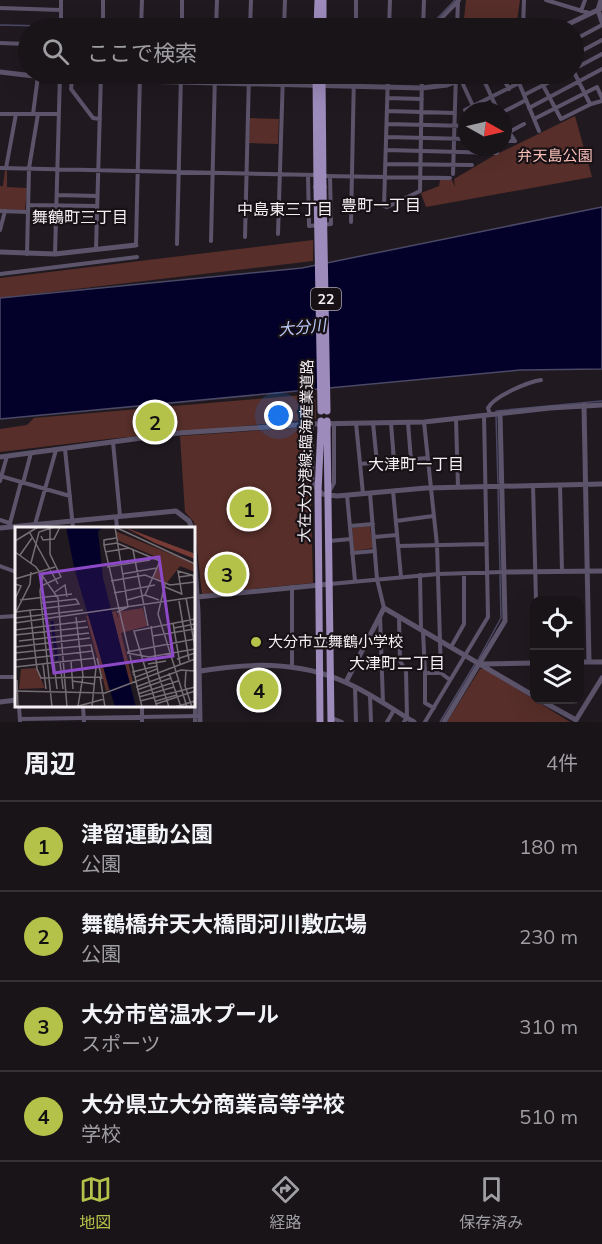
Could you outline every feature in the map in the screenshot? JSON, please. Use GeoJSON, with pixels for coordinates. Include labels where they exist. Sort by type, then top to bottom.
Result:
{"type":"FeatureCollection","features":[{"type":"Feature","properties":{"kind":"main road"},"geometry":{"type":"LineString","coordinates":[[317,18],[318,0]]}},
{"type":"Feature","properties":{"kind":"main road"},"geometry":{"type":"LineString","coordinates":[[323,0],[323,18]]}},
{"type":"Feature","properties":{"kind":"main road","name":"大在大分港線;臨海産業道路"},"geometry":{"type":"LineString","coordinates":[[319,85],[332,720]]}},
{"type":"Feature","properties":{"kind":"main road","name":"大在大分港線;臨海産業道路"},"geometry":{"type":"LineString","coordinates":[[320,722],[318,492],[326,424]]}},
{"type":"Feature","properties":{"kind":"street"},"geometry":{"type":"LineString","coordinates":[[61,18],[62,0]]}},
{"type":"Feature","properties":{"kind":"street"},"geometry":{"type":"LineString","coordinates":[[103,18],[104,0]]}},
{"type":"Feature","properties":{"kind":"street"},"geometry":{"type":"LineString","coordinates":[[141,18],[142,0]]}},
{"type":"Feature","properties":{"kind":"street"},"geometry":{"type":"LineString","coordinates":[[182,0],[182,18]]}},
{"type":"Feature","properties":{"kind":"street"},"geometry":{"type":"LineString","coordinates":[[216,18],[217,0]]}},
{"type":"Feature","properties":{"kind":"street"},"geometry":{"type":"LineString","coordinates":[[250,18],[251,0]]}},
{"type":"Feature","properties":{"kind":"street"},"geometry":{"type":"LineString","coordinates":[[284,18],[285,0]]}},
{"type":"Feature","properties":{"kind":"street"},"geometry":{"type":"LineString","coordinates":[[356,0],[356,18]]}},
{"type":"Feature","properties":{"kind":"street"},"geometry":{"type":"LineString","coordinates":[[389,18],[390,0]]}},
{"type":"Feature","properties":{"kind":"street"},"geometry":{"type":"LineString","coordinates":[[423,18],[424,0]]}},
{"type":"Feature","properties":{"kind":"street"},"geometry":{"type":"LineString","coordinates":[[442,18],[458,0]]}},
{"type":"Feature","properties":{"kind":"street"},"geometry":{"type":"LineString","coordinates":[[457,18],[458,0]]}},
{"type":"Feature","properties":{"kind":"street"},"geometry":{"type":"LineString","coordinates":[[523,18],[524,0]]}},
{"type":"Feature","properties":{"kind":"street"},"geometry":{"type":"LineString","coordinates":[[546,0],[589,14]]}},
{"type":"Feature","properties":{"kind":"street"},"geometry":{"type":"LineString","coordinates":[[569,7],[571,0]]}},
{"type":"Feature","properties":{"kind":"street"},"geometry":{"type":"LineString","coordinates":[[581,11],[585,0]]}},
{"type":"Feature","properties":{"kind":"street"},"geometry":{"type":"LineString","coordinates":[[584,34],[602,24],[601,0]]}},
{"type":"Feature","properties":{"kind":"street"},"geometry":{"type":"LineString","coordinates":[[0,8],[61,10]]}},
{"type":"Feature","properties":{"kind":"street"},"geometry":{"type":"LineString","coordinates":[[581,18],[600,9]]}},
{"type":"Feature","properties":{"kind":"street"},"geometry":{"type":"LineString","coordinates":[[584,49],[602,40]]}},
{"type":"Feature","properties":{"kind":"street"},"geometry":{"type":"LineString","coordinates":[[0,43],[18,44]]}},
{"type":"Feature","properties":{"kind":"street"},"geometry":{"type":"LineString","coordinates":[[584,65],[602,54]]}},
{"type":"Feature","properties":{"kind":"street"},"geometry":{"type":"LineString","coordinates":[[584,78],[602,69]]}},
{"type":"Feature","properties":{"kind":"street"},"geometry":{"type":"LineString","coordinates":[[0,72],[18,74]]}},
{"type":"Feature","properties":{"kind":"street"},"geometry":{"type":"LineString","coordinates":[[27,254],[29,168],[38,84]]}},
{"type":"Feature","properties":{"kind":"street"},"geometry":{"type":"LineString","coordinates":[[55,254],[60,84]]}},
{"type":"Feature","properties":{"kind":"street"},"geometry":{"type":"LineString","coordinates":[[72,84],[71,89],[93,118],[100,118]]}},
{"type":"Feature","properties":{"kind":"street"},"geometry":{"type":"LineString","coordinates":[[96,249],[101,84]]}},
{"type":"Feature","properties":{"kind":"street"},"geometry":{"type":"LineString","coordinates":[[0,252],[55,254],[136,245],[140,84]]}},
{"type":"Feature","properties":{"kind":"street"},"geometry":{"type":"LineString","coordinates":[[177,244],[180,84]]}},
{"type":"Feature","properties":{"kind":"street"},"geometry":{"type":"LineString","coordinates":[[211,241],[215,84]]}},
{"type":"Feature","properties":{"kind":"street"},"geometry":{"type":"LineString","coordinates":[[245,237],[249,84]]}},
{"type":"Feature","properties":{"kind":"street"},"geometry":{"type":"LineString","coordinates":[[279,234],[282,84],[422,88],[443,84]]}},
{"type":"Feature","properties":{"kind":"street"},"geometry":{"type":"LineString","coordinates":[[388,87],[384,206],[420,191],[422,84]]}},
{"type":"Feature","properties":{"kind":"street"},"geometry":{"type":"LineString","coordinates":[[453,174],[454,113],[458,84]]}},
{"type":"Feature","properties":{"kind":"street"},"geometry":{"type":"LineString","coordinates":[[460,84],[471,102]]}},
{"type":"Feature","properties":{"kind":"street"},"geometry":{"type":"LineString","coordinates":[[486,84],[494,102]]}},
{"type":"Feature","properties":{"kind":"street"},"geometry":{"type":"LineString","coordinates":[[507,84],[509,88]]}},
{"type":"Feature","properties":{"kind":"street"},"geometry":{"type":"LineString","coordinates":[[481,102],[517,84]]}},
{"type":"Feature","properties":{"kind":"street"},"geometry":{"type":"LineString","coordinates":[[519,84],[539,131]]}},
{"type":"Feature","properties":{"kind":"street"},"geometry":{"type":"LineString","coordinates":[[529,108],[573,84]]}},
{"type":"Feature","properties":{"kind":"street"},"geometry":{"type":"LineString","coordinates":[[580,84],[590,104]]}},
{"type":"Feature","properties":{"kind":"street"},"geometry":{"type":"LineString","coordinates":[[512,106],[543,85],[549,97],[555,108],[561,119],[565,119],[590,104],[602,100],[597,87],[584,93],[555,108],[534,119]]}},
{"type":"Feature","properties":{"kind":"street"},"geometry":{"type":"LineString","coordinates":[[351,222],[354,86]]}},
{"type":"Feature","properties":{"kind":"street"},"geometry":{"type":"LineString","coordinates":[[387,98],[422,99]]}},
{"type":"Feature","properties":{"kind":"street"},"geometry":{"type":"LineString","coordinates":[[387,111],[454,113]]}},
{"type":"Feature","properties":{"kind":"street"},"geometry":{"type":"LineString","coordinates":[[0,114],[59,114]]}},
{"type":"Feature","properties":{"kind":"street"},"geometry":{"type":"LineString","coordinates":[[6,168],[16,114]]}},
{"type":"Feature","properties":{"kind":"street"},"geometry":{"type":"LineString","coordinates":[[387,124],[458,126]]}},
{"type":"Feature","properties":{"kind":"street"},"geometry":{"type":"LineString","coordinates":[[512,130],[524,124]]}},
{"type":"Feature","properties":{"kind":"street"},"geometry":{"type":"LineString","coordinates":[[386,137],[458,139]]}},
{"type":"Feature","properties":{"kind":"street"},"geometry":{"type":"LineString","coordinates":[[386,150],[458,152]]}},
{"type":"Feature","properties":{"kind":"street"},"geometry":{"type":"LineString","coordinates":[[386,164],[472,165]]}},
{"type":"Feature","properties":{"kind":"street"},"geometry":{"type":"LineString","coordinates":[[0,168],[450,178]]}},
{"type":"Feature","properties":{"kind":"street"},"geometry":{"type":"LineString","coordinates":[[320,176],[332,224],[309,226],[320,176]]}},
{"type":"Feature","properties":{"kind":"street"},"geometry":{"type":"LineString","coordinates":[[57,195],[97,196]]}},
{"type":"Feature","properties":{"kind":"street"},"geometry":{"type":"LineString","coordinates":[[28,205],[97,206]]}},
{"type":"Feature","properties":{"kind":"street"},"geometry":{"type":"LineString","coordinates":[[0,230],[3,211],[28,212]]}},
{"type":"Feature","properties":{"kind":"street"},"geometry":{"type":"LineString","coordinates":[[0,274],[137,257]]}},
{"type":"Feature","properties":{"kind":"street"},"geometry":{"type":"LineString","coordinates":[[444,722],[478,662],[505,621],[499,486],[493,414],[488,408],[492,401],[526,384],[541,380]]}},
{"type":"Feature","properties":{"kind":"street"},"geometry":{"type":"LineString","coordinates":[[584,405],[589,662]]}},
{"type":"Feature","properties":{"kind":"street"},"geometry":{"type":"LineString","coordinates":[[0,457],[179,433],[311,424],[424,423],[493,414],[602,405]]}},
{"type":"Feature","properties":{"kind":"street"},"geometry":{"type":"LineString","coordinates":[[425,722],[488,616],[486,487],[493,414]]}},
{"type":"Feature","properties":{"kind":"street"},"geometry":{"type":"LineString","coordinates":[[456,418],[458,487]]}},
{"type":"Feature","properties":{"kind":"street"},"geometry":{"type":"LineString","coordinates":[[356,423],[363,494]]}},
{"type":"Feature","properties":{"kind":"street"},"geometry":{"type":"LineString","coordinates":[[373,423],[377,463]]}},
{"type":"Feature","properties":{"kind":"street"},"geometry":{"type":"LineString","coordinates":[[391,423],[394,461]]}},
{"type":"Feature","properties":{"kind":"street"},"geometry":{"type":"LineString","coordinates":[[408,423],[411,460]]}},
{"type":"Feature","properties":{"kind":"street"},"geometry":{"type":"LineString","coordinates":[[424,423],[429,488],[437,545],[441,673]]}},
{"type":"Feature","properties":{"kind":"street"},"geometry":{"type":"LineString","coordinates":[[311,424],[312,483],[318,492],[327,495],[429,488],[602,484]]}},
{"type":"Feature","properties":{"kind":"street"},"geometry":{"type":"LineString","coordinates":[[113,442],[117,527]]}},
{"type":"Feature","properties":{"kind":"street"},"geometry":{"type":"LineString","coordinates":[[65,449],[73,527]]}},
{"type":"Feature","properties":{"kind":"street"},"geometry":{"type":"LineString","coordinates":[[34,526],[44,488],[56,457],[56,450]]}},
{"type":"Feature","properties":{"kind":"street"},"geometry":{"type":"LineString","coordinates":[[9,525],[31,453]]}},
{"type":"Feature","properties":{"kind":"street"},"geometry":{"type":"LineString","coordinates":[[7,456],[0,478],[70,495]]}},
{"type":"Feature","properties":{"kind":"street"},"geometry":{"type":"LineString","coordinates":[[360,464],[427,458]]}},
{"type":"Feature","properties":{"kind":"street"},"geometry":{"type":"LineString","coordinates":[[533,485],[536,596]]}},
{"type":"Feature","properties":{"kind":"street"},"geometry":{"type":"LineString","coordinates":[[560,485],[562,572]]}},
{"type":"Feature","properties":{"kind":"street"},"geometry":{"type":"LineString","coordinates":[[393,491],[401,577]]}},
{"type":"Feature","properties":{"kind":"street"},"geometry":{"type":"LineString","coordinates":[[346,682],[384,608],[377,579],[370,493]]}},
{"type":"Feature","properties":{"kind":"street"},"geometry":{"type":"LineString","coordinates":[[347,495],[355,581]]}},
{"type":"Feature","properties":{"kind":"street"},"geometry":{"type":"LineString","coordinates":[[0,528],[9,525],[34,526],[178,511],[190,522],[192,527]]}},
{"type":"Feature","properties":{"kind":"street"},"geometry":{"type":"LineString","coordinates":[[396,521],[433,516]]}},
{"type":"Feature","properties":{"kind":"street"},"geometry":{"type":"LineString","coordinates":[[0,520],[9,525]]}},
{"type":"Feature","properties":{"kind":"street"},"geometry":{"type":"LineString","coordinates":[[350,526],[373,524]]}},
{"type":"Feature","properties":{"kind":"street"},"geometry":{"type":"LineString","coordinates":[[374,537],[397,535]]}},
{"type":"Feature","properties":{"kind":"street"},"geometry":{"type":"LineString","coordinates":[[329,541],[351,539]]}},
{"type":"Feature","properties":{"kind":"street"},"geometry":{"type":"LineString","coordinates":[[398,546],[487,544]]}},
{"type":"Feature","properties":{"kind":"street"},"geometry":{"type":"LineString","coordinates":[[352,553],[375,550]]}},
{"type":"Feature","properties":{"kind":"street"},"geometry":{"type":"LineString","coordinates":[[0,566],[15,572]]}},
{"type":"Feature","properties":{"kind":"street"},"geometry":{"type":"LineString","coordinates":[[195,566],[198,718],[195,722]]}},
{"type":"Feature","properties":{"kind":"street"},"geometry":{"type":"LineString","coordinates":[[197,597],[420,575],[602,571]]}},
{"type":"Feature","properties":{"kind":"street"},"geometry":{"type":"LineString","coordinates":[[451,647],[464,624],[464,573]]}},
{"type":"Feature","properties":{"kind":"street"},"geometry":{"type":"LineString","coordinates":[[420,575],[425,703],[434,708]]}},
{"type":"Feature","properties":{"kind":"street"},"geometry":{"type":"LineString","coordinates":[[292,588],[292,667]]}},
{"type":"Feature","properties":{"kind":"street"},"geometry":{"type":"LineString","coordinates":[[384,608],[530,694]]}},
{"type":"Feature","properties":{"kind":"street"},"geometry":{"type":"LineString","coordinates":[[380,615],[383,703]]}},
{"type":"Feature","properties":{"kind":"street"},"geometry":{"type":"LineString","coordinates":[[0,617],[15,616]]}},
{"type":"Feature","properties":{"kind":"street"},"geometry":{"type":"LineString","coordinates":[[399,616],[400,661],[406,671],[405,720]]}},
{"type":"Feature","properties":{"kind":"street"},"geometry":{"type":"LineString","coordinates":[[478,662],[530,663]]}},
{"type":"Feature","properties":{"kind":"street"},"geometry":{"type":"LineString","coordinates":[[584,662],[602,662]]}},
{"type":"Feature","properties":{"kind":"street"},"geometry":{"type":"LineString","coordinates":[[196,671],[237,666],[292,667],[319,673],[346,682],[394,710],[405,720],[414,722]]}},
{"type":"Feature","properties":{"kind":"street"},"geometry":{"type":"LineString","coordinates":[[425,673],[441,673],[450,680]]}},
{"type":"Feature","properties":{"kind":"street"},"geometry":{"type":"LineString","coordinates":[[549,704],[576,720],[602,678]]}},
{"type":"Feature","properties":{"kind":"street"},"geometry":{"type":"LineString","coordinates":[[355,687],[356,722]]}},
{"type":"Feature","properties":{"kind":"street"},"geometry":{"type":"LineString","coordinates":[[370,695],[371,722]]}},
{"type":"Feature","properties":{"kind":"street"},"geometry":{"type":"LineString","coordinates":[[0,702],[15,700]]}},
{"type":"Feature","properties":{"kind":"street"},"geometry":{"type":"LineString","coordinates":[[387,722],[394,710]]}},
{"type":"Feature","properties":{"kind":"street"},"geometry":{"type":"LineString","coordinates":[[20,721],[198,718]]}},
{"type":"Feature","properties":{"kind":"street"},"geometry":{"type":"LineString","coordinates":[[332,720],[342,722]]}},
{"type":"Feature","properties":{"kind":"green space"},"geometry":{"type":"Polygon","coordinates":[[[466,0],[520,0],[517,18],[464,18],[466,0]]]}},
{"type":"Feature","properties":{"kind":"green space","name":"弁天島公園"},"geometry":{"type":"Polygon","coordinates":[[[575,116],[592,177],[426,207],[421,193],[439,186],[440,180],[452,180],[455,187],[454,179],[493,156],[512,156],[512,147],[575,116]]]}},
{"type":"Feature","properties":{"kind":"green space"},"geometry":{"type":"Polygon","coordinates":[[[250,118],[279,119],[278,144],[249,143],[250,118]]]}},
{"type":"Feature","properties":{"kind":"green space"},"geometry":{"type":"Polygon","coordinates":[[[5,170],[7,171],[7,187],[27,188],[25,210],[0,209],[0,186],[3,186],[5,170]]]}},
{"type":"Feature","properties":{"kind":"green space"},"geometry":{"type":"Polygon","coordinates":[[[313,240],[313,261],[0,298],[0,278],[313,240]]]}},
{"type":"Feature","properties":{"kind":"green space"},"geometry":{"type":"Polygon","coordinates":[[[315,394],[316,419],[0,452],[0,429],[27,425],[34,418],[315,394]]]}},
{"type":"Feature","properties":{"kind":"green space"},"geometry":{"type":"Polygon","coordinates":[[[309,427],[313,583],[202,594],[194,522],[185,512],[180,436],[309,427]]]}},
{"type":"Feature","properties":{"kind":"green space"},"geometry":{"type":"Polygon","coordinates":[[[370,526],[373,548],[354,551],[352,528],[370,526]]]}},
{"type":"Feature","properties":{"kind":"green space"},"geometry":{"type":"Polygon","coordinates":[[[480,669],[485,669],[530,697],[530,704],[541,704],[570,722],[447,722],[480,669]]]}},
{"type":"Feature","properties":{"kind":"water","name":"大分川"},"geometry":{"type":"Polygon","coordinates":[[[602,207],[602,369],[520,370],[0,419],[0,298],[302,268],[602,207]]]}},
{"type":"Feature","properties":{"kind":"waterway"},"geometry":{"type":"LineString","coordinates":[[438,18],[455,0]]}},
{"type":"Feature","properties":{"kind":"waterway"},"geometry":{"type":"LineString","coordinates":[[0,25],[18,25]]}},
{"type":"Feature","properties":{"kind":"waterway"},"geometry":{"type":"LineString","coordinates":[[496,411],[602,401]]}},
{"type":"Feature","properties":{"kind":"waterway"},"geometry":{"type":"LineString","coordinates":[[496,416],[498,483]]}},
{"type":"Feature","properties":{"kind":"waterway"},"geometry":{"type":"LineString","coordinates":[[498,488],[500,570]]}},
{"type":"Feature","properties":{"kind":"waterway"},"geometry":{"type":"LineString","coordinates":[[478,660],[501,618],[500,575]]}},
{"type":"Feature","properties":{"kind":"waterway"},"geometry":{"type":"LineString","coordinates":[[440,722],[475,664]]}},
{"type":"Feature","properties":{"kind":"place","name":"舞鶴橋弁天大橋間河川敷広場"},"geometry":{"type":"Point","coordinates":[155,422]}},
{"type":"Feature","properties":{"kind":"place","name":"津留運動公園"},"geometry":{"type":"Point","coordinates":[249,509]}},
{"type":"Feature","properties":{"kind":"place","name":"大分市営温水プール"},"geometry":{"type":"Point","coordinates":[227,574]}},
{"type":"Feature","properties":{"kind":"place","name":"大分市立舞鶴小学校"},"geometry":{"type":"Point","coordinates":[256,642]}},
{"type":"Feature","properties":{"kind":"place","name":"大分県立大分商業高等学校"},"geometry":{"type":"Point","coordinates":[259,690]}},
{"type":"Feature","properties":{"kind":"district","name":"豊町一丁目"},"geometry":{"type":"Point","coordinates":[381,205]}},
{"type":"Feature","properties":{"kind":"district","name":"中島東三丁目"},"geometry":{"type":"Point","coordinates":[285,209]}},
{"type":"Feature","properties":{"kind":"district","name":"舞鶴町三丁目"},"geometry":{"type":"Point","coordinates":[80,217]}},
{"type":"Feature","properties":{"kind":"district","name":"大津町一丁目"},"geometry":{"type":"Point","coordinates":[416,464]}},
{"type":"Feature","properties":{"kind":"district","name":"大津町二丁目"},"geometry":{"type":"Point","coordinates":[397,663]}}]}
